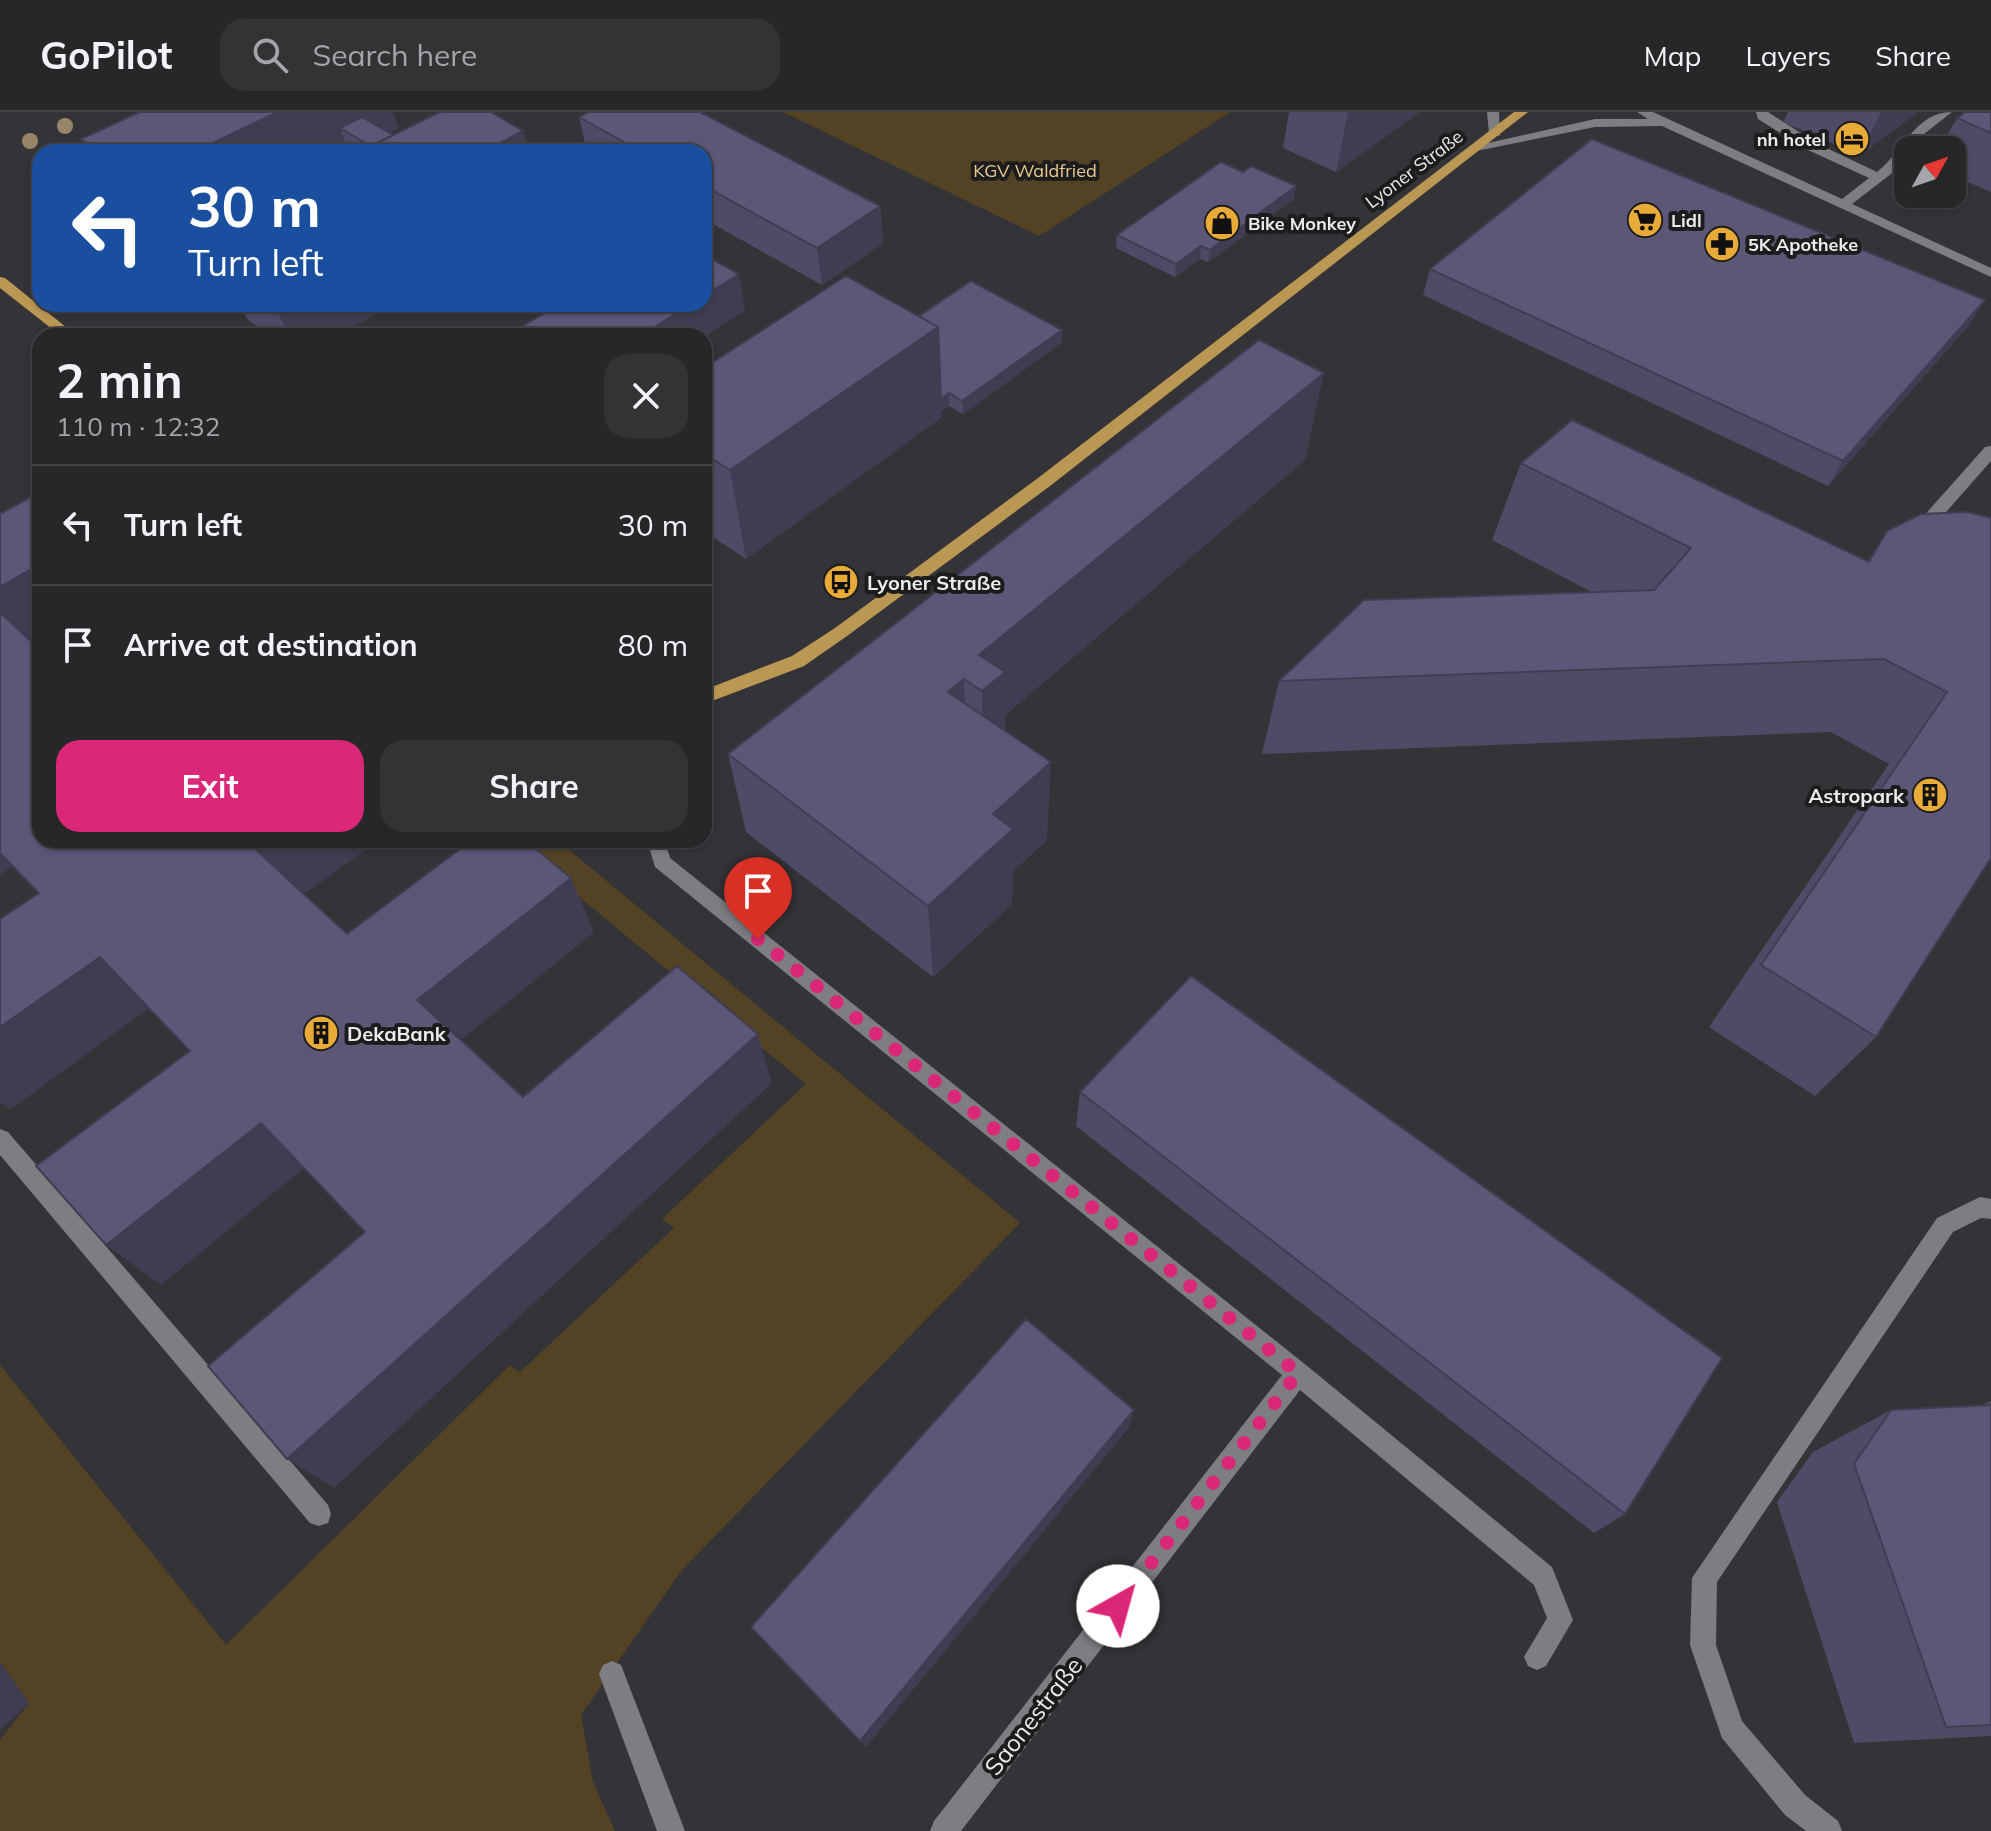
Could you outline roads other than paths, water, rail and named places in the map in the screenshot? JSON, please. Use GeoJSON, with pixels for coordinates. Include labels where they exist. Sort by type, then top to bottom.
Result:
{"type":"FeatureCollection","features":[{"type":"Feature","properties":{"kind":"main road","name":"Lyoner Straße"},"geometry":{"type":"LineString","coordinates":[[712,694],[798,661],[841,632],[1044,482],[1522,112]]}},
{"type":"Feature","properties":{"kind":"main road"},"geometry":{"type":"LineString","coordinates":[[0,281],[32,306]]}},
{"type":"Feature","properties":{"kind":"main road"},"geometry":{"type":"LineString","coordinates":[[39,312],[60,328]]}},
{"type":"Feature","properties":{"kind":"street"},"geometry":{"type":"LineString","coordinates":[[1493,112],[1495,133]]}},
{"type":"Feature","properties":{"kind":"street"},"geometry":{"type":"LineString","coordinates":[[1643,112],[1991,273]]}},
{"type":"Feature","properties":{"kind":"street"},"geometry":{"type":"LineString","coordinates":[[1676,112],[1707,143]]}},
{"type":"Feature","properties":{"kind":"street"},"geometry":{"type":"LineString","coordinates":[[1762,112],[1762,116],[1813,147],[1878,177]]}},
{"type":"Feature","properties":{"kind":"street"},"geometry":{"type":"LineString","coordinates":[[1842,205],[1895,164],[1919,131],[1946,112]]}},
{"type":"Feature","properties":{"kind":"street"},"geometry":{"type":"LineString","coordinates":[[1476,147],[1595,123],[1667,124]]}},
{"type":"Feature","properties":{"kind":"street"},"geometry":{"type":"LineString","coordinates":[[1912,539],[1991,451]]}},
{"type":"Feature","properties":{"kind":"street"},"geometry":{"type":"LineString","coordinates":[[658,848],[662,862],[1298,1373],[1543,1576],[1560,1620],[1537,1657]]}},
{"type":"Feature","properties":{"kind":"street"},"geometry":{"type":"LineString","coordinates":[[0,1139],[319,1514]]}},
{"type":"Feature","properties":{"kind":"street"},"geometry":{"type":"LineString","coordinates":[[1828,1831],[1795,1805],[1731,1729],[1703,1645],[1705,1578],[1945,1225],[1980,1207],[1991,1209]]}},
{"type":"Feature","properties":{"kind":"street","name":"Saonestraße"},"geometry":{"type":"LineString","coordinates":[[944,1831],[1298,1373]]}},
{"type":"Feature","properties":{"kind":"street"},"geometry":{"type":"LineString","coordinates":[[612,1674],[671,1831]]}},
{"type":"Feature","properties":{"kind":"place","name":"nh hotel"},"geometry":{"type":"Point","coordinates":[1852,139]}},
{"type":"Feature","properties":{"kind":"place","name":"Lidl"},"geometry":{"type":"Point","coordinates":[1645,220]}},
{"type":"Feature","properties":{"kind":"place","name":"Bike Monkey"},"geometry":{"type":"Point","coordinates":[1222,223]}},
{"type":"Feature","properties":{"kind":"place","name":"5K Apotheke"},"geometry":{"type":"Point","coordinates":[1722,244]}},
{"type":"Feature","properties":{"kind":"place","name":"Lyoner Straße"},"geometry":{"type":"Point","coordinates":[841,582]}},
{"type":"Feature","properties":{"kind":"place","name":"Astropark"},"geometry":{"type":"Point","coordinates":[1930,795]}},
{"type":"Feature","properties":{"kind":"place","name":"DekaBank"},"geometry":{"type":"Point","coordinates":[321,1033]}},
{"type":"Feature","properties":{"kind":"park label","name":"KGV Waldfried"},"geometry":{"type":"Point","coordinates":[1035,170]}}]}
